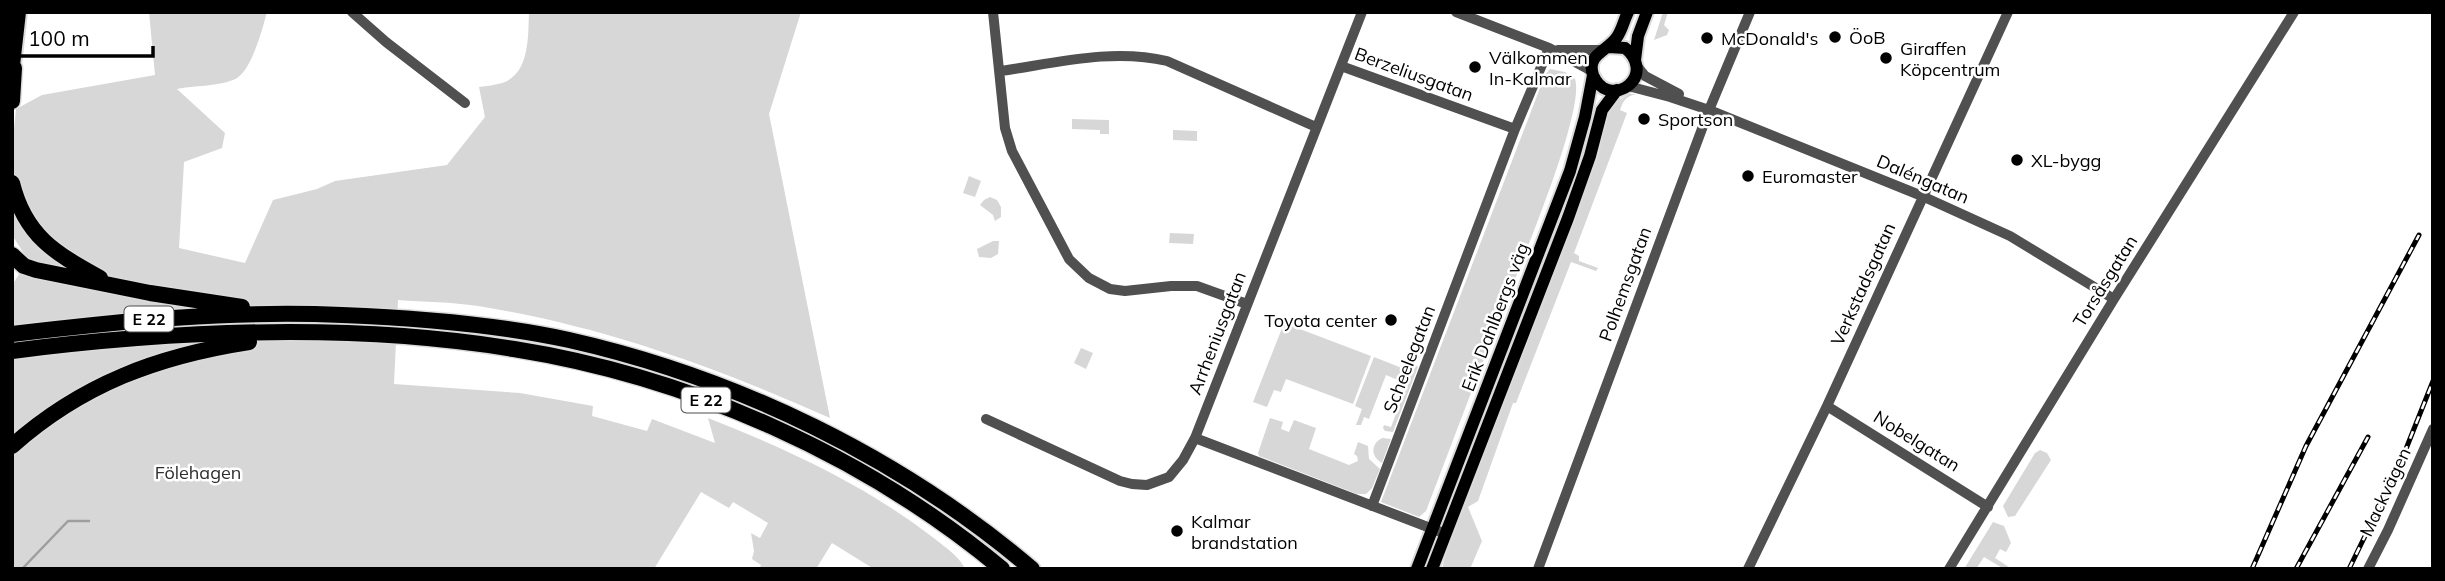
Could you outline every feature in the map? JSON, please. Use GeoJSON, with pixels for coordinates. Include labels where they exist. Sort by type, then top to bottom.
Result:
{"type":"FeatureCollection","features":[{"type":"Feature","properties":{"kind":"highway"},"geometry":{"type":"LineString","coordinates":[[12,102],[13,74]]}},
{"type":"Feature","properties":{"kind":"highway"},"geometry":{"type":"LineString","coordinates":[[12,183],[26,221],[36,234],[59,254],[111,285]]}},
{"type":"Feature","properties":{"kind":"highway"},"geometry":{"type":"LineString","coordinates":[[12,255],[24,267],[36,270],[150,293],[286,314]]}},
{"type":"Feature","properties":{"kind":"highway","name":"E 22"},"geometry":{"type":"LineString","coordinates":[[12,334],[137,320],[286,314],[464,324],[568,340],[664,367],[749,397],[831,436],[921,488],[1032,569]]}},
{"type":"Feature","properties":{"kind":"highway"},"geometry":{"type":"LineString","coordinates":[[12,446],[44,420],[82,395],[134,370],[188,353],[307,332]]}},
{"type":"Feature","properties":{"kind":"highway","name":"E 22"},"geometry":{"type":"LineString","coordinates":[[12,351],[142,338],[307,332],[442,340],[516,349],[660,385],[741,414],[823,452],[918,507],[1002,569]]}},
{"type":"Feature","properties":{"kind":"highway"},"geometry":{"type":"LineString","coordinates":[[971,544],[989,569]]}},
{"type":"Feature","properties":{"kind":"highway"},"geometry":{"type":"LineString","coordinates":[[1019,558],[1037,569]]}},
{"type":"Feature","properties":{"kind":"main road"},"geometry":{"type":"LineString","coordinates":[[13,74],[20,12]]}},
{"type":"Feature","properties":{"kind":"main road","name":"Erik Dahlbergs väg"},"geometry":{"type":"LineString","coordinates":[[1417,569],[1570,171],[1585,117],[1594,59],[1617,37],[1628,12]]}},
{"type":"Feature","properties":{"kind":"main road","name":"Erik Dahlbergs väg"},"geometry":{"type":"LineString","coordinates":[[1432,569],[1568,218],[1590,156],[1600,115],[1636,74],[1638,36],[1647,12]]}},
{"type":"Feature","properties":{"kind":"main road"},"geometry":{"type":"LineString","coordinates":[[1605,48],[1625,48],[1636,63]]}},
{"type":"Feature","properties":{"kind":"main road"},"geometry":{"type":"LineString","coordinates":[[1593,73],[1602,87],[1623,88]]}},
{"type":"Feature","properties":{"kind":"main road"},"geometry":{"type":"LineString","coordinates":[[12,255],[12,270]]}},
{"type":"Feature","properties":{"kind":"street"},"geometry":{"type":"LineString","coordinates":[[352,12],[386,42],[466,103]]}},
{"type":"Feature","properties":{"kind":"street"},"geometry":{"type":"LineString","coordinates":[[993,12],[1005,128],[1012,151],[1056,237],[1078,269],[1098,284],[1110,289],[1197,286],[1247,304]]}},
{"type":"Feature","properties":{"kind":"street","name":"Arrheniusgatan"},"geometry":{"type":"LineString","coordinates":[[986,419],[1120,481],[1147,485],[1169,477],[1183,460],[1195,438],[1362,12]]}},
{"type":"Feature","properties":{"kind":"street"},"geometry":{"type":"LineString","coordinates":[[1455,12],[1552,49],[1593,73]]}},
{"type":"Feature","properties":{"kind":"street","name":"Polhemsgatan"},"geometry":{"type":"LineString","coordinates":[[1538,569],[1709,110],[1750,12]]}},
{"type":"Feature","properties":{"kind":"street","name":"Verkstadsgatan"},"geometry":{"type":"LineString","coordinates":[[1748,569],[1827,406],[2008,12]]}},
{"type":"Feature","properties":{"kind":"street","name":"Torsåsgatan"},"geometry":{"type":"LineString","coordinates":[[1949,569],[2294,12]]}},
{"type":"Feature","properties":{"kind":"street"},"geometry":{"type":"LineString","coordinates":[[1552,49],[1605,48]]}},
{"type":"Feature","properties":{"kind":"street","name":"Scheelegatan"},"geometry":{"type":"LineString","coordinates":[[1373,506],[1515,129],[1552,49]]}},
{"type":"Feature","properties":{"kind":"street"},"geometry":{"type":"LineString","coordinates":[[1001,71],[1112,54],[1142,55],[1167,61],[1316,127]]}},
{"type":"Feature","properties":{"kind":"street","name":"Daléngatan"},"geometry":{"type":"LineString","coordinates":[[1636,63],[1648,78],[1709,110]]}},
{"type":"Feature","properties":{"kind":"street","name":"Berzeliusgatan"},"geometry":{"type":"LineString","coordinates":[[1341,66],[1515,129]]}},
{"type":"Feature","properties":{"kind":"street","name":"Daléngatan"},"geometry":{"type":"LineString","coordinates":[[1623,88],[1671,97],[1709,110],[1922,196],[2010,236],[2114,299]]}},
{"type":"Feature","properties":{"kind":"street","name":"Nobelgatan"},"geometry":{"type":"LineString","coordinates":[[1827,406],[1988,507]]}},
{"type":"Feature","properties":{"kind":"street","name":"Mackvägen"},"geometry":{"type":"LineString","coordinates":[[2368,569],[2433,429]]}},
{"type":"Feature","properties":{"kind":"street"},"geometry":{"type":"LineString","coordinates":[[1195,438],[1446,534]]}},
{"type":"Feature","properties":{"kind":"green space","name":"Fölehagen"},"geometry":{"type":"Polygon","coordinates":[[[149,12],[267,12],[255,50],[239,76],[219,84],[177,89],[225,133],[222,148],[184,162],[179,248],[245,263],[273,200],[317,189],[335,181],[447,165],[485,117],[479,87],[502,83],[511,78],[523,63],[529,12],[801,12],[769,114],[830,418],[658,350],[524,314],[458,304],[398,300],[394,384],[520,393],[593,406],[592,416],[647,431],[652,419],[715,443],[708,418],[826,470],[882,502],[935,539],[956,556],[965,569],[874,569],[832,543],[816,569],[759,569],[761,565],[752,559],[754,551],[751,533],[760,538],[768,523],[733,502],[729,508],[701,492],[654,569],[12,569],[12,285],[20,273],[23,252],[12,235],[12,149],[16,109],[42,95],[155,75],[149,12]]]}},
{"type":"Feature","properties":{"kind":"green space"},"geometry":{"type":"Polygon","coordinates":[[[1663,12],[1668,12],[1664,25],[1669,30],[1667,35],[1654,40],[1663,12]]]}},
{"type":"Feature","properties":{"kind":"green space"},"geometry":{"type":"Polygon","coordinates":[[[1550,69],[1565,72],[1575,79],[1576,97],[1560,160],[1426,511],[1419,517],[1381,502],[1545,75],[1550,69]]]}},
{"type":"Feature","properties":{"kind":"green space"},"geometry":{"type":"Polygon","coordinates":[[[1629,94],[1636,94],[1626,99],[1621,106],[1620,110],[1627,113],[1574,253],[1579,256],[1579,261],[1598,268],[1596,271],[1571,262],[1516,403],[1513,403],[1478,501],[1468,507],[1482,541],[1470,569],[1442,569],[1448,543],[1606,116],[1616,102],[1629,94]]]}},
{"type":"Feature","properties":{"kind":"green space"},"geometry":{"type":"Polygon","coordinates":[[[1072,119],[1109,120],[1109,134],[1100,134],[1100,130],[1072,129],[1072,119]]]}},
{"type":"Feature","properties":{"kind":"green space"},"geometry":{"type":"Polygon","coordinates":[[[1173,130],[1197,131],[1197,141],[1173,140],[1173,130]]]}},
{"type":"Feature","properties":{"kind":"green space"},"geometry":{"type":"Polygon","coordinates":[[[969,176],[981,181],[975,197],[963,193],[969,176]]]}},
{"type":"Feature","properties":{"kind":"green space"},"geometry":{"type":"Polygon","coordinates":[[[990,197],[997,200],[1001,207],[1001,217],[995,221],[993,215],[980,205],[990,197]]]}},
{"type":"Feature","properties":{"kind":"green space"},"geometry":{"type":"Polygon","coordinates":[[[1170,233],[1194,234],[1193,244],[1169,243],[1170,233]]]}},
{"type":"Feature","properties":{"kind":"green space"},"geometry":{"type":"Polygon","coordinates":[[[999,241],[998,254],[991,258],[979,257],[977,249],[999,241]]]}},
{"type":"Feature","properties":{"kind":"green space"},"geometry":{"type":"Polygon","coordinates":[[[1284,323],[1371,356],[1353,404],[1286,379],[1281,392],[1274,390],[1267,407],[1253,402],[1284,323]]]}},
{"type":"Feature","properties":{"kind":"green space"},"geometry":{"type":"Polygon","coordinates":[[[1081,348],[1093,353],[1086,369],[1074,363],[1081,348]]]}},
{"type":"Feature","properties":{"kind":"green space"},"geometry":{"type":"Polygon","coordinates":[[[1374,357],[1412,372],[1415,365],[1418,367],[1393,432],[1383,428],[1384,425],[1391,427],[1407,384],[1386,375],[1369,419],[1364,417],[1361,425],[1356,425],[1362,409],[1355,406],[1374,357]]]}},
{"type":"Feature","properties":{"kind":"green space"},"geometry":{"type":"Polygon","coordinates":[[[1270,418],[1283,422],[1281,429],[1289,432],[1294,420],[1316,428],[1309,449],[1349,465],[1358,461],[1354,454],[1358,442],[1368,446],[1369,459],[1380,469],[1372,488],[1366,494],[1357,494],[1259,456],[1270,418]]]}},
{"type":"Feature","properties":{"kind":"green space"},"geometry":{"type":"Polygon","coordinates":[[[1382,438],[1391,439],[1382,463],[1375,457],[1373,450],[1382,438]]]}},
{"type":"Feature","properties":{"kind":"green space"},"geometry":{"type":"Polygon","coordinates":[[[2040,450],[2047,453],[2051,460],[2015,516],[2008,517],[2003,506],[2035,453],[2040,450]]]}},
{"type":"Feature","properties":{"kind":"green space"},"geometry":{"type":"Polygon","coordinates":[[[1993,522],[2004,526],[2011,543],[2006,552],[2000,549],[1995,558],[2012,569],[2004,569],[1984,557],[1976,569],[1964,569],[1993,522]]]}},
{"type":"Feature","properties":{"kind":"waterway"},"geometry":{"type":"LineString","coordinates":[[22,569],[68,521],[89,521]]}},
{"type":"Feature","properties":{"kind":"railway"},"geometry":{"type":"LineString","coordinates":[[2252,569],[2306,446],[2419,235]]}},
{"type":"Feature","properties":{"kind":"railway"},"geometry":{"type":"LineString","coordinates":[[2349,569],[2400,464],[2433,381]]}},
{"type":"Feature","properties":{"kind":"railway"},"geometry":{"type":"LineString","coordinates":[[2296,569],[2368,437]]}},
{"type":"Feature","properties":{"kind":"place","name":"ÖoB"},"geometry":{"type":"Point","coordinates":[1835,37]}},
{"type":"Feature","properties":{"kind":"place","name":"McDonald's"},"geometry":{"type":"Point","coordinates":[1707,38]}},
{"type":"Feature","properties":{"kind":"place","name":"Giraffen Köpcentrum"},"geometry":{"type":"Point","coordinates":[1886,58]}},
{"type":"Feature","properties":{"kind":"place","name":"Välkommen In-Kalmar"},"geometry":{"type":"Point","coordinates":[1475,67]}},
{"type":"Feature","properties":{"kind":"place","name":"Sportson"},"geometry":{"type":"Point","coordinates":[1644,119]}},
{"type":"Feature","properties":{"kind":"place","name":"XL-bygg"},"geometry":{"type":"Point","coordinates":[2017,160]}},
{"type":"Feature","properties":{"kind":"place","name":"Euromaster"},"geometry":{"type":"Point","coordinates":[1748,176]}},
{"type":"Feature","properties":{"kind":"place","name":"Toyota center"},"geometry":{"type":"Point","coordinates":[1391,320]}},
{"type":"Feature","properties":{"kind":"place","name":"Kalmar brandstation"},"geometry":{"type":"Point","coordinates":[1177,531]}}]}
